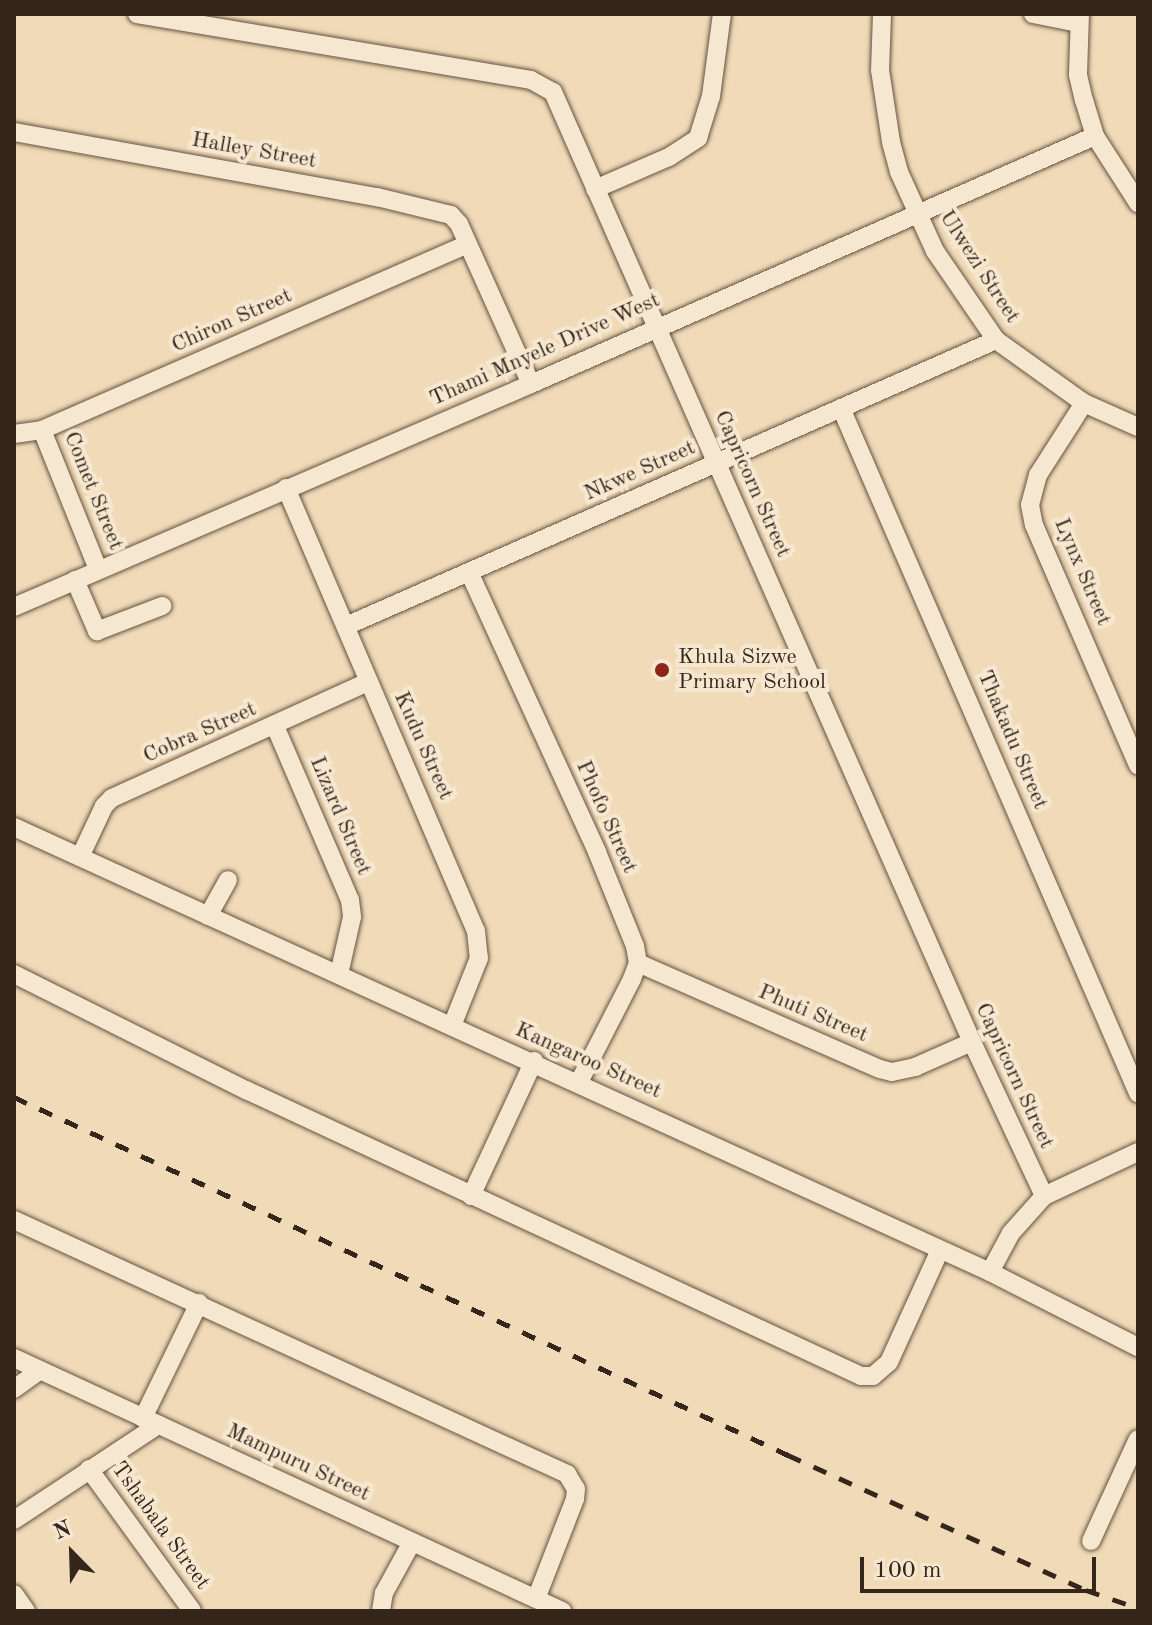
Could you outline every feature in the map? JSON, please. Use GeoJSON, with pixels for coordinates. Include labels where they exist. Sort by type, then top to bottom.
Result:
{"type":"FeatureCollection","features":[{"type":"Feature","properties":{"kind":"street","name":"Capricorn Street"},"geometry":{"type":"LineString","coordinates":[[137,14],[531,80],[553,92],[972,1042],[1044,1196]]}},
{"type":"Feature","properties":{"kind":"street"},"geometry":{"type":"LineString","coordinates":[[595,189],[669,157],[698,138],[711,96],[722,14]]}},
{"type":"Feature","properties":{"kind":"street","name":"Ulwezi Street"},"geometry":{"type":"LineString","coordinates":[[882,14],[884,107],[899,172],[935,251],[996,340],[1084,403],[1138,427]]}},
{"type":"Feature","properties":{"kind":"street"},"geometry":{"type":"LineString","coordinates":[[1033,14],[1079,18],[1078,75],[1095,136],[1138,203]]}},
{"type":"Feature","properties":{"kind":"street","name":"Halley Street"},"geometry":{"type":"LineString","coordinates":[[14,132],[439,210],[451,215],[531,384]]}},
{"type":"Feature","properties":{"kind":"street","name":"Thami Mnyele Drive West"},"geometry":{"type":"LineString","coordinates":[[14,607],[1095,136]]}},
{"type":"Feature","properties":{"kind":"street","name":"Chiron Street"},"geometry":{"type":"LineString","coordinates":[[14,434],[42,430],[467,244]]}},
{"type":"Feature","properties":{"kind":"street","name":"Nkwe Street"},"geometry":{"type":"LineString","coordinates":[[346,626],[996,340]]}},
{"type":"Feature","properties":{"kind":"street","name":"Lynx Street"},"geometry":{"type":"LineString","coordinates":[[1084,403],[1038,475],[1030,505],[1034,525],[1138,765]]}},
{"type":"Feature","properties":{"kind":"street","name":"Thakadu Street"},"geometry":{"type":"LineString","coordinates":[[841,408],[1138,1093]]}},
{"type":"Feature","properties":{"kind":"street","name":"Comet Street"},"geometry":{"type":"LineString","coordinates":[[42,430],[98,569]]}},
{"type":"Feature","properties":{"kind":"street","name":"Kudu Street"},"geometry":{"type":"LineString","coordinates":[[286,488],[478,939],[479,958],[452,1026]]}},
{"type":"Feature","properties":{"kind":"street","name":"Phofo Street"},"geometry":{"type":"LineString","coordinates":[[469,572],[597,852],[635,946],[638,963]]}},
{"type":"Feature","properties":{"kind":"street"},"geometry":{"type":"LineString","coordinates":[[75,580],[97,631],[162,606]]}},
{"type":"Feature","properties":{"kind":"street","name":"Cobra Street"},"geometry":{"type":"LineString","coordinates":[[80,857],[104,806],[112,798],[368,682]]}},
{"type":"Feature","properties":{"kind":"street","name":"Lizard Street"},"geometry":{"type":"LineString","coordinates":[[275,726],[350,900],[352,917],[339,974]]}},
{"type":"Feature","properties":{"kind":"street","name":"Kangaroo Street"},"geometry":{"type":"LineString","coordinates":[[14,827],[534,1061],[990,1272],[1138,1347]]}},
{"type":"Feature","properties":{"kind":"street"},"geometry":{"type":"LineString","coordinates":[[208,916],[228,880]]}},
{"type":"Feature","properties":{"kind":"street"},"geometry":{"type":"LineString","coordinates":[[579,1082],[638,963]]}},
{"type":"Feature","properties":{"kind":"street","name":"Phuti Street"},"geometry":{"type":"LineString","coordinates":[[638,963],[892,1072],[915,1067],[972,1042]]}},
{"type":"Feature","properties":{"kind":"street"},"geometry":{"type":"LineString","coordinates":[[14,974],[246,1090],[861,1376],[873,1376],[889,1362],[940,1250]]}},
{"type":"Feature","properties":{"kind":"street"},"geometry":{"type":"LineString","coordinates":[[471,1196],[534,1061]]}},
{"type":"Feature","properties":{"kind":"street"},"geometry":{"type":"LineString","coordinates":[[990,1272],[1011,1233],[1044,1196],[1138,1152]]}},
{"type":"Feature","properties":{"kind":"street"},"geometry":{"type":"LineString","coordinates":[[14,1220],[567,1474],[576,1489],[575,1499],[536,1599]]}},
{"type":"Feature","properties":{"kind":"street"},"geometry":{"type":"LineString","coordinates":[[14,1520],[89,1469],[150,1421],[199,1303]]}},
{"type":"Feature","properties":{"kind":"street","name":"Mampuru Street"},"geometry":{"type":"LineString","coordinates":[[14,1358],[562,1611]]}},
{"type":"Feature","properties":{"kind":"street"},"geometry":{"type":"LineString","coordinates":[[14,1389],[40,1370]]}},
{"type":"Feature","properties":{"kind":"street"},"geometry":{"type":"LineString","coordinates":[[1091,1541],[1138,1439]]}},
{"type":"Feature","properties":{"kind":"street","name":"Tshabala Street"},"geometry":{"type":"LineString","coordinates":[[89,1469],[192,1611]]}},
{"type":"Feature","properties":{"kind":"street"},"geometry":{"type":"LineString","coordinates":[[381,1611],[384,1593],[412,1542]]}},
{"type":"Feature","properties":{"kind":"street"},"geometry":{"type":"LineString","coordinates":[[14,1594],[26,1611]]}},
{"type":"Feature","properties":{"kind":"railway"},"geometry":{"type":"LineString","coordinates":[[14,1097],[788,1455],[1086,1590],[1138,1608]]}},
{"type":"Feature","properties":{"kind":"place","name":"Khula Sizwe Primary School"},"geometry":{"type":"Point","coordinates":[662,670]}}]}
